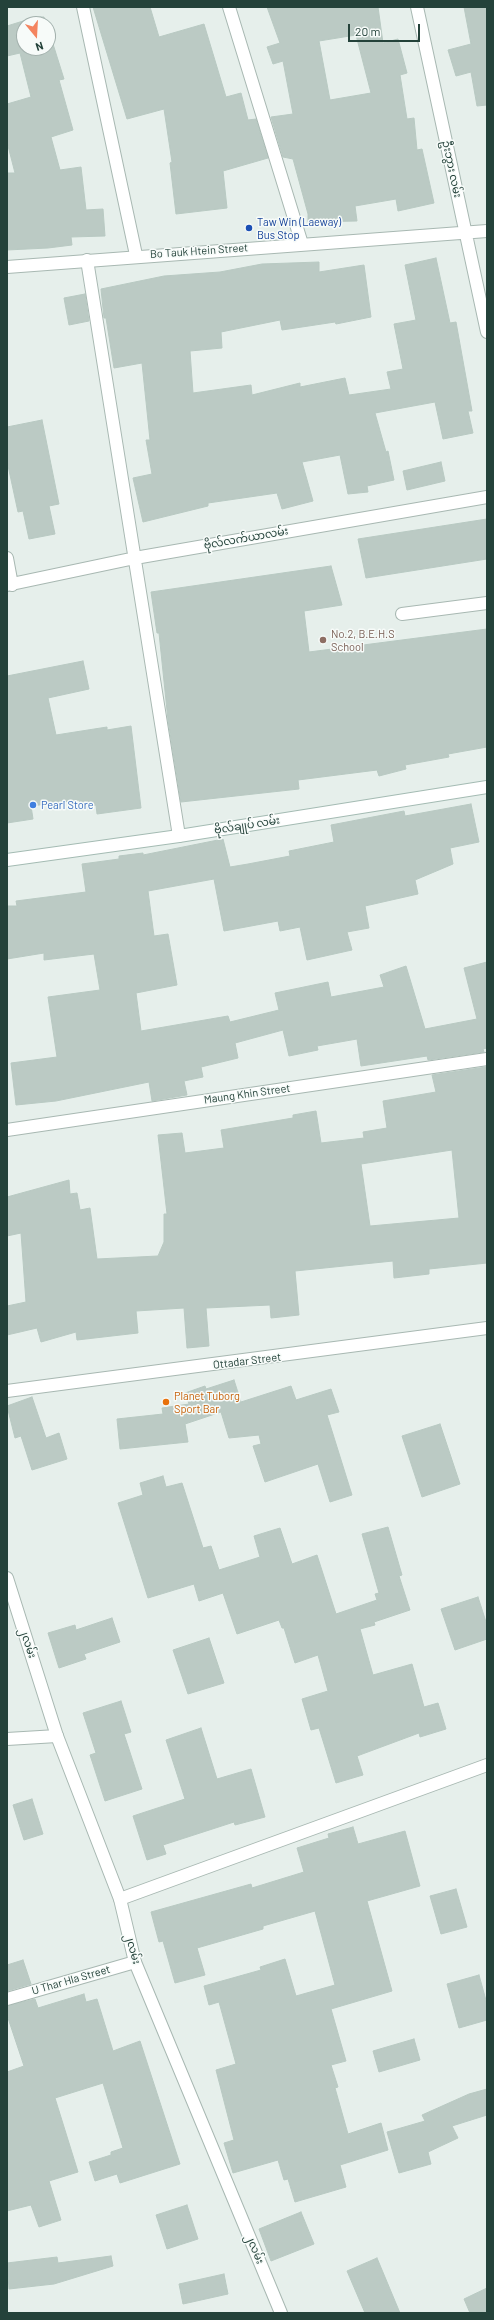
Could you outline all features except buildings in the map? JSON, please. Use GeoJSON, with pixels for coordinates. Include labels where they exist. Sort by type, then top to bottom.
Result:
{"type":"FeatureCollection","features":[{"type":"Feature","properties":{"kind":"street"},"geometry":{"type":"LineString","coordinates":[[83,7],[136,255]]}},
{"type":"Feature","properties":{"kind":"street"},"geometry":{"type":"LineString","coordinates":[[229,7],[302,244]]}},
{"type":"Feature","properties":{"kind":"street","name":"ဦးဘွား လမ်း"},"geometry":{"type":"LineString","coordinates":[[417,7],[487,332]]}},
{"type":"Feature","properties":{"kind":"street","name":"Bo Tauk Htein Street"},"geometry":{"type":"LineString","coordinates":[[7,267],[136,255],[487,231]]}},
{"type":"Feature","properties":{"kind":"street"},"geometry":{"type":"LineString","coordinates":[[87,260],[179,836]]}},
{"type":"Feature","properties":{"kind":"street","name":"ဗိုလ်လက်ယာလမ်း"},"geometry":{"type":"LineString","coordinates":[[9,585],[135,558],[487,497]]}},
{"type":"Feature","properties":{"kind":"street"},"geometry":{"type":"LineString","coordinates":[[7,558],[9,585]]}},
{"type":"Feature","properties":{"kind":"street"},"geometry":{"type":"LineString","coordinates":[[402,614],[487,603]]}},
{"type":"Feature","properties":{"kind":"street","name":"ဗိုလ်ချုပ် လမ်း"},"geometry":{"type":"LineString","coordinates":[[7,860],[179,836],[487,787]]}},
{"type":"Feature","properties":{"kind":"street","name":"Maung Khin Street"},"geometry":{"type":"LineString","coordinates":[[7,1130],[487,1059]]}},
{"type":"Feature","properties":{"kind":"street","name":"Ottadar Street"},"geometry":{"type":"LineString","coordinates":[[7,1392],[487,1328]]}},
{"type":"Feature","properties":{"kind":"street","name":"၂လမ်း"},"geometry":{"type":"LineString","coordinates":[[7,1578],[57,1736],[120,1899],[135,1962],[281,2313]]}},
{"type":"Feature","properties":{"kind":"street"},"geometry":{"type":"LineString","coordinates":[[7,1739],[57,1736]]}},
{"type":"Feature","properties":{"kind":"street"},"geometry":{"type":"LineString","coordinates":[[120,1899],[487,1765]]}},
{"type":"Feature","properties":{"kind":"street","name":"U Thar Hla Street"},"geometry":{"type":"LineString","coordinates":[[7,1998],[135,1962]]}},
{"type":"Feature","properties":{"kind":"place","name":"Taw Win (Laeway) Bus Stop"},"geometry":{"type":"Point","coordinates":[249,228]}},
{"type":"Feature","properties":{"kind":"place","name":"No.2, B.E.H.S School"},"geometry":{"type":"Point","coordinates":[323,640]}},
{"type":"Feature","properties":{"kind":"place","name":"Pearl Store"},"geometry":{"type":"Point","coordinates":[33,805]}},
{"type":"Feature","properties":{"kind":"place","name":"Planet Tuborg Sport Bar"},"geometry":{"type":"Point","coordinates":[166,1402]}}]}
